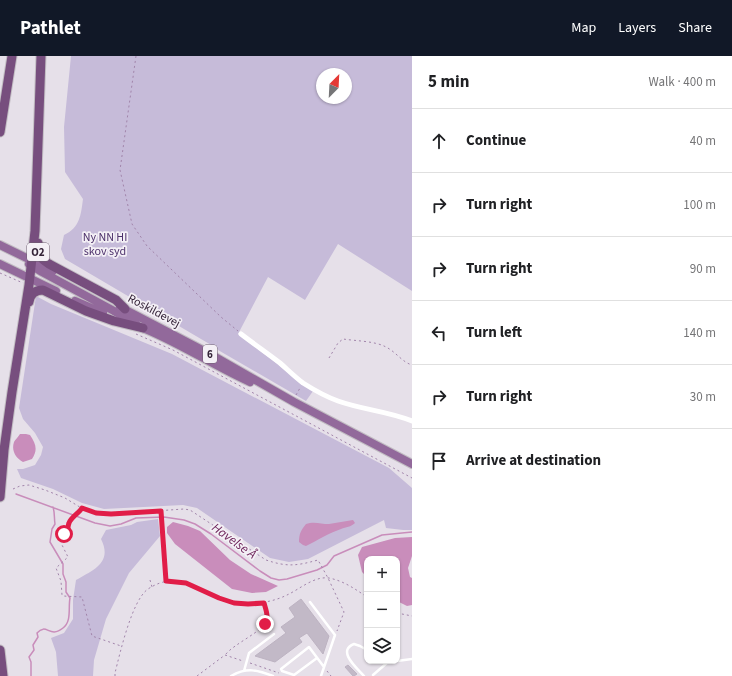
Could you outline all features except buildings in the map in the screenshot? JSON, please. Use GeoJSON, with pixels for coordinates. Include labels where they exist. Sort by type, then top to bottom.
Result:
{"type":"FeatureCollection","features":[{"type":"Feature","properties":{"kind":"highway"},"geometry":{"type":"LineString","coordinates":[[0,132],[12,56]]}},
{"type":"Feature","properties":{"kind":"highway","name":"O2"},"geometry":{"type":"LineString","coordinates":[[32,262],[35,231],[41,56]]}},
{"type":"Feature","properties":{"kind":"highway","name":"O2"},"geometry":{"type":"LineString","coordinates":[[38,148],[40,170],[39,254],[43,260],[49,264],[116,300],[125,309]]}},
{"type":"Feature","properties":{"kind":"highway"},"geometry":{"type":"LineString","coordinates":[[0,497],[4,450],[32,262]]}},
{"type":"Feature","properties":{"kind":"highway"},"geometry":{"type":"LineString","coordinates":[[16,366],[22,346],[30,297],[36,291],[43,290],[86,311],[114,322],[143,328]]}},
{"type":"Feature","properties":{"kind":"highway"},"geometry":{"type":"LineString","coordinates":[[0,650],[3,676]]}},
{"type":"Feature","properties":{"kind":"main road","name":"Roskildevej"},"geometry":{"type":"LineString","coordinates":[[0,245],[210,354],[294,402],[412,464]]}},
{"type":"Feature","properties":{"kind":"main road","name":"Roskildevej"},"geometry":{"type":"LineString","coordinates":[[0,250],[32,262],[42,272],[143,328]]}},
{"type":"Feature","properties":{"kind":"main road","name":"Roskildevej"},"geometry":{"type":"LineString","coordinates":[[0,264],[28,282],[143,328],[233,374],[294,402]]}},
{"type":"Feature","properties":{"kind":"street"},"geometry":{"type":"LineString","coordinates":[[241,334],[318,392],[338,401],[385,412],[412,421]]}},
{"type":"Feature","properties":{"kind":"lane"},"geometry":{"type":"LineString","coordinates":[[310,602],[335,635],[321,676]]}},
{"type":"Feature","properties":{"kind":"lane"},"geometry":{"type":"LineString","coordinates":[[244,671],[249,654],[274,634]]}},
{"type":"Feature","properties":{"kind":"lane"},"geometry":{"type":"LineString","coordinates":[[364,648],[354,644],[350,646],[348,656],[351,662],[364,676]]}},
{"type":"Feature","properties":{"kind":"lane"},"geometry":{"type":"LineString","coordinates":[[317,658],[294,675],[282,671],[281,668],[309,647],[324,667]]}},
{"type":"Feature","properties":{"kind":"lane"},"geometry":{"type":"LineString","coordinates":[[400,660],[412,659]]}},
{"type":"Feature","properties":{"kind":"lane"},"geometry":{"type":"LineString","coordinates":[[373,676],[385,664]]}},
{"type":"Feature","properties":{"kind":"lane"},"geometry":{"type":"LineString","coordinates":[[231,676],[244,671],[258,671],[273,676]]}},
{"type":"Feature","properties":{"kind":"path"},"geometry":{"type":"LineString","coordinates":[[136,56],[120,170],[132,224],[147,246],[215,312],[241,334]]}},
{"type":"Feature","properties":{"kind":"path"},"geometry":{"type":"LineString","coordinates":[[0,273],[28,282]]}},
{"type":"Feature","properties":{"kind":"path"},"geometry":{"type":"LineString","coordinates":[[135,334],[173,350],[412,478]]}},
{"type":"Feature","properties":{"kind":"path"},"geometry":{"type":"LineString","coordinates":[[329,358],[338,343],[343,339],[372,343],[387,347],[407,364],[412,365]]}},
{"type":"Feature","properties":{"kind":"path"},"geometry":{"type":"LineString","coordinates":[[294,402],[303,382]]}},
{"type":"Feature","properties":{"kind":"path"},"geometry":{"type":"LineString","coordinates":[[13,489],[20,486],[28,486],[45,490],[96,513],[111,514],[184,509],[190,510],[266,560],[279,564],[293,565],[318,560],[344,612],[335,635]]}},
{"type":"Feature","properties":{"kind":"path"},"geometry":{"type":"LineString","coordinates":[[82,508],[70,522],[64,536],[62,545],[68,557],[56,568],[61,581],[62,595],[82,597],[92,636],[122,647]]}},
{"type":"Feature","properties":{"kind":"path"},"geometry":{"type":"LineString","coordinates":[[161,511],[166,581]]}},
{"type":"Feature","properties":{"kind":"path"},"geometry":{"type":"LineString","coordinates":[[115,676],[130,622],[140,598],[147,590],[166,581],[186,583],[219,598],[234,603],[248,604],[264,603],[278,599],[318,579],[328,578],[348,584],[364,595]]}},
{"type":"Feature","properties":{"kind":"path"},"geometry":{"type":"LineString","coordinates":[[150,580],[152,587]]}},
{"type":"Feature","properties":{"kind":"path"},"geometry":{"type":"LineString","coordinates":[[197,676],[265,624],[268,617],[264,603]]}},
{"type":"Feature","properties":{"kind":"path"},"geometry":{"type":"LineString","coordinates":[[400,614],[412,616]]}},
{"type":"Feature","properties":{"kind":"path"},"geometry":{"type":"LineString","coordinates":[[225,655],[281,674]]}},
{"type":"Feature","properties":{"kind":"path"},"geometry":{"type":"LineString","coordinates":[[324,667],[331,676]]}},
{"type":"Feature","properties":{"kind":"green space","name":"Ny NN HI skov syd"},"geometry":{"type":"Polygon","coordinates":[[[71,56],[412,56],[412,291],[338,244],[305,300],[268,277],[238,334],[313,391],[306,401],[65,259],[61,249],[64,235],[73,229],[77,224],[83,199],[65,172],[64,127],[71,56]]]}},
{"type":"Feature","properties":{"kind":"green space"},"geometry":{"type":"Polygon","coordinates":[[[36,296],[51,304],[172,354],[389,468],[412,488],[412,530],[386,528],[384,520],[308,559],[289,562],[270,558],[197,508],[183,505],[104,509],[82,503],[53,489],[21,478],[17,469],[23,469],[35,465],[41,455],[43,447],[35,433],[23,419],[19,408],[36,296]]]}},
{"type":"Feature","properties":{"kind":"green space"},"geometry":{"type":"Polygon","coordinates":[[[158,519],[160,536],[129,573],[106,619],[94,660],[93,676],[58,676],[56,652],[51,638],[64,633],[73,619],[73,600],[76,580],[95,569],[103,560],[105,554],[101,539],[106,530],[131,525],[137,522],[158,519]]]}},
{"type":"Feature","properties":{"kind":"shaded area"},"geometry":{"type":"Polygon","coordinates":[[[20,434],[30,435],[36,447],[32,459],[23,462],[16,456],[13,448],[14,442],[20,434]]]}},
{"type":"Feature","properties":{"kind":"shaded area"},"geometry":{"type":"Polygon","coordinates":[[[353,520],[355,523],[352,525],[332,532],[306,546],[299,542],[299,537],[306,524],[329,524],[353,520]]]}},
{"type":"Feature","properties":{"kind":"shaded area"},"geometry":{"type":"Polygon","coordinates":[[[173,522],[200,531],[230,560],[251,574],[278,586],[266,592],[252,593],[232,589],[175,544],[167,533],[167,527],[173,522]]]}},
{"type":"Feature","properties":{"kind":"shaded area"},"geometry":{"type":"Polygon","coordinates":[[[412,537],[412,556],[408,568],[410,577],[412,578],[412,605],[407,606],[400,602],[400,556],[364,556],[364,574],[362,572],[358,555],[362,547],[395,538],[412,537]]]}},
{"type":"Feature","properties":{"kind":"waterway","name":"Havelse Å"},"geometry":{"type":"LineString","coordinates":[[16,494],[95,523],[110,526],[121,524],[136,518],[164,517],[184,520],[195,524],[211,534],[260,571],[271,578],[279,580],[317,570],[327,565],[334,556],[382,535],[412,532]]}},
{"type":"Feature","properties":{"kind":"waterway"},"geometry":{"type":"LineString","coordinates":[[31,676],[31,662],[29,657],[34,650],[33,645],[38,637],[37,633],[43,629],[51,632],[58,631],[66,625],[69,618],[70,598],[66,592],[63,564],[50,542],[52,529],[55,524],[53,507]]}},
{"type":"Feature","properties":{"kind":"route"},"geometry":{"type":"LineString","coordinates":[[64,534],[67,532],[70,522],[82,508],[96,513],[111,514],[161,511],[166,581],[186,583],[234,603],[264,603],[268,617],[265,624]]}}]}
